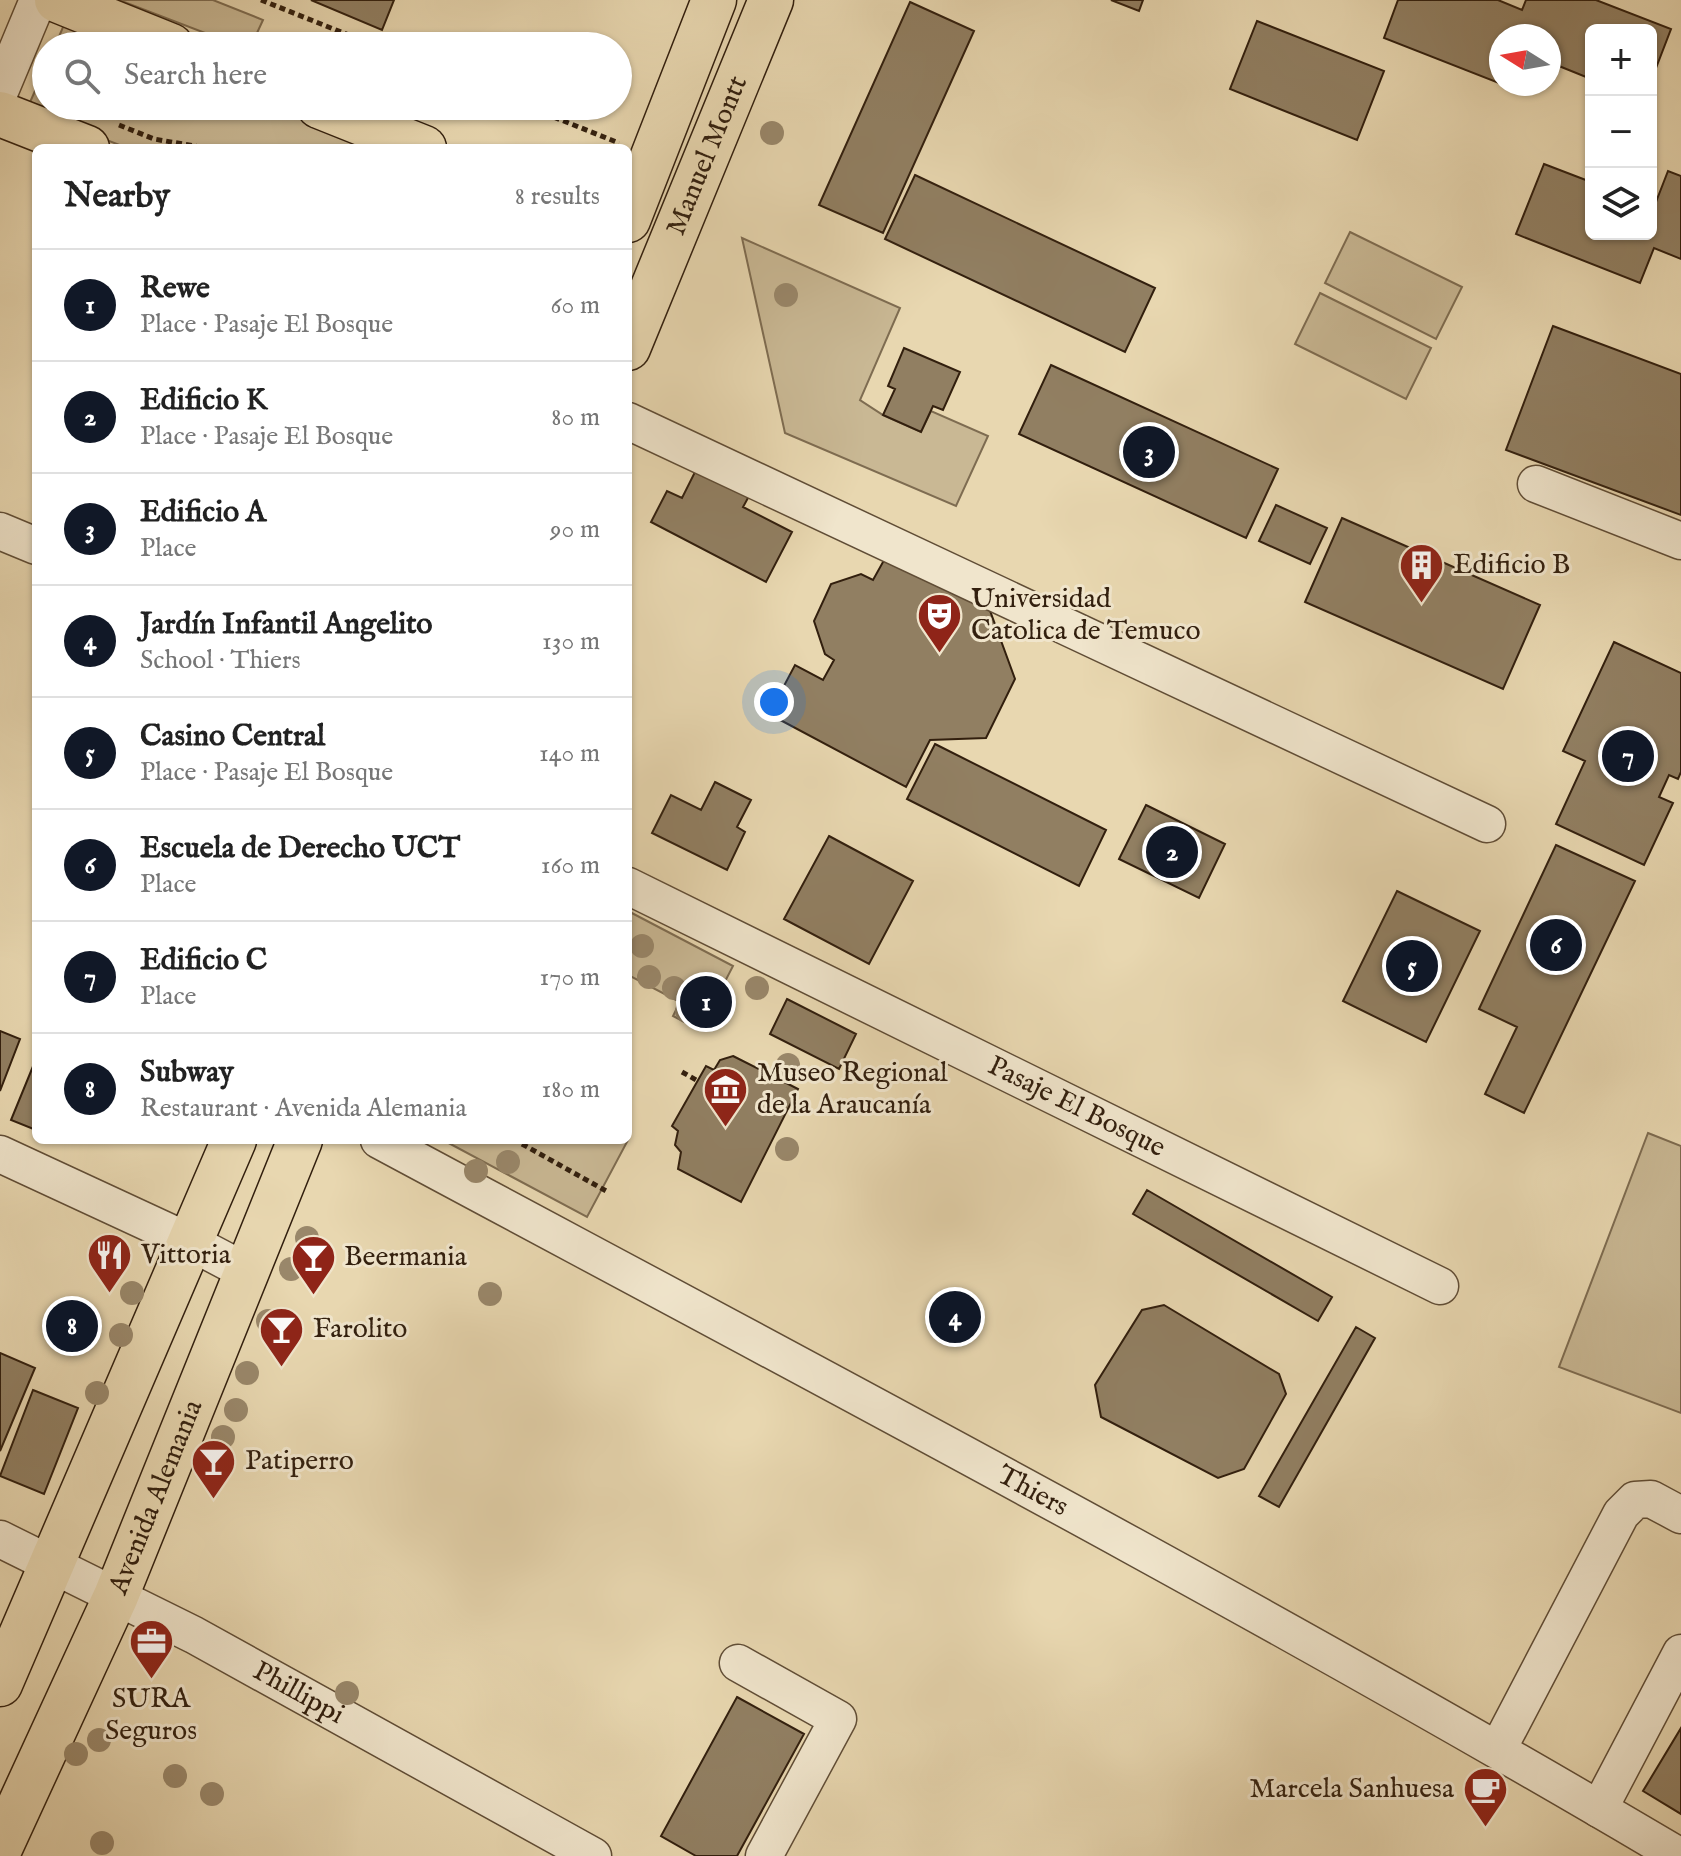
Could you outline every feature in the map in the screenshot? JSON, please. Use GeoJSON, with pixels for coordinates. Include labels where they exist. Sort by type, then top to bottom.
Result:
{"type":"FeatureCollection","features":[{"type":"Feature","properties":{"kind":"main road"},"geometry":{"type":"LineString","coordinates":[[57,0],[136,32]]}},
{"type":"Feature","properties":{"kind":"main road","name":"Manuel Montt"},"geometry":{"type":"LineString","coordinates":[[632,210],[714,0]]}},
{"type":"Feature","properties":{"kind":"main road","name":"Manuel Montt"},"geometry":{"type":"LineString","coordinates":[[636,330],[771,0]]}},
{"type":"Feature","properties":{"kind":"main road"},"geometry":{"type":"LineString","coordinates":[[0,114],[100,135]]}},
{"type":"Feature","properties":{"kind":"main road"},"geometry":{"type":"LineString","coordinates":[[354,120],[414,144]]}},
{"type":"Feature","properties":{"kind":"main road"},"geometry":{"type":"LineString","coordinates":[[632,240],[645,261],[648,276],[636,330]]}},
{"type":"Feature","properties":{"kind":"main road"},"geometry":{"type":"LineString","coordinates":[[0,1684],[232,1144]]}},
{"type":"Feature","properties":{"kind":"main road","name":"Avenida Alemania"},"geometry":{"type":"LineString","coordinates":[[0,1848],[116,1596],[298,1144]]}},
{"type":"Feature","properties":{"kind":"street"},"geometry":{"type":"LineString","coordinates":[[0,91],[38,0]]}},
{"type":"Feature","properties":{"kind":"street"},"geometry":{"type":"LineString","coordinates":[[632,423],[1487,824]]}},
{"type":"Feature","properties":{"kind":"street"},"geometry":{"type":"LineString","coordinates":[[1536,484],[1681,541]]}},
{"type":"Feature","properties":{"kind":"street"},"geometry":{"type":"LineString","coordinates":[[0,531],[32,544]]}},
{"type":"Feature","properties":{"kind":"street","name":"Pasaje El Bosque"},"geometry":{"type":"LineString","coordinates":[[632,888],[1440,1286]]}},
{"type":"Feature","properties":{"kind":"street","name":"Thiers"},"geometry":{"type":"LineString","coordinates":[[386,1144],[870,1403],[1498,1749],[1679,1856]]}},
{"type":"Feature","properties":{"kind":"street"},"geometry":{"type":"LineString","coordinates":[[0,1154],[190,1242],[247,1272]]}},
{"type":"Feature","properties":{"kind":"street"},"geometry":{"type":"LineString","coordinates":[[1498,1749],[1621,1514],[1635,1500],[1651,1499],[1681,1515]]}},
{"type":"Feature","properties":{"kind":"street","name":"Phillippi"},"geometry":{"type":"LineString","coordinates":[[0,1539],[194,1635],[593,1856]]}},
{"type":"Feature","properties":{"kind":"street"},"geometry":{"type":"LineString","coordinates":[[1599,1809],[1681,1653]]}},
{"type":"Feature","properties":{"kind":"street"},"geometry":{"type":"LineString","coordinates":[[738,1663],[838,1719],[764,1856]]}},
{"type":"Feature","properties":{"kind":"path"},"geometry":{"type":"LineString","coordinates":[[261,0],[341,32]]}},
{"type":"Feature","properties":{"kind":"path"},"geometry":{"type":"LineString","coordinates":[[560,120],[620,144]]}},
{"type":"Feature","properties":{"kind":"path"},"geometry":{"type":"LineString","coordinates":[[100,135],[183,144]]}},
{"type":"Feature","properties":{"kind":"path"},"geometry":{"type":"LineString","coordinates":[[682,1072],[698,1081]]}},
{"type":"Feature","properties":{"kind":"path"},"geometry":{"type":"LineString","coordinates":[[522,1144],[608,1192]]}},
{"type":"Feature","properties":{"kind":"shaded area"},"geometry":{"type":"Polygon","coordinates":[[[119,0],[213,0],[263,20],[257,32],[202,32],[119,0]]]}},
{"type":"Feature","properties":{"kind":"shaded area"},"geometry":{"type":"Polygon","coordinates":[[[66,20],[96,32],[61,32],[66,20]]]}},
{"type":"Feature","properties":{"kind":"shaded area"},"geometry":{"type":"Polygon","coordinates":[[[55,120],[321,120],[382,144],[117,144],[55,120]]]}},
{"type":"Feature","properties":{"kind":"shaded area"},"geometry":{"type":"Polygon","coordinates":[[[1350,232],[1462,287],[1436,339],[1325,283],[1350,232]]]}},
{"type":"Feature","properties":{"kind":"shaded area"},"geometry":{"type":"Polygon","coordinates":[[[742,238],[900,308],[860,400],[883,415],[921,432],[931,411],[988,436],[956,506],[785,433],[742,238]]]}},
{"type":"Feature","properties":{"kind":"shaded area"},"geometry":{"type":"Polygon","coordinates":[[[1320,293],[1431,348],[1406,399],[1295,344],[1320,293]]]}},
{"type":"Feature","properties":{"kind":"shaded area"},"geometry":{"type":"Polygon","coordinates":[[[632,913],[733,966],[700,1030],[673,1016],[680,1002],[632,977],[632,913]]]}},
{"type":"Feature","properties":{"kind":"shaded area"},"geometry":{"type":"Polygon","coordinates":[[[1648,1133],[1681,1146],[1681,1413],[1559,1367],[1648,1133]]]}},
{"type":"Feature","properties":{"kind":"shaded area"},"geometry":{"type":"Polygon","coordinates":[[[450,1144],[626,1144],[587,1217],[450,1144]]]}},
{"type":"Feature","properties":{"kind":"building"},"geometry":{"type":"Polygon","coordinates":[[[311,0],[394,0],[382,30],[311,0]]]}},
{"type":"Feature","properties":{"kind":"building"},"geometry":{"type":"Polygon","coordinates":[[[1111,0],[1143,0],[1139,11],[1111,0]]]}},
{"type":"Feature","properties":{"kind":"building"},"geometry":{"type":"Polygon","coordinates":[[[1398,0],[1498,0],[1522,10],[1526,0],[1596,0],[1671,29],[1657,65],[1657,24],[1585,24],[1585,77],[1561,67],[1561,24],[1489,24],[1489,79],[1384,38],[1398,0]]]}},
{"type":"Feature","properties":{"kind":"building"},"geometry":{"type":"Polygon","coordinates":[[[910,2],[974,31],[883,233],[819,205],[910,2]]]}},
{"type":"Feature","properties":{"kind":"building"},"geometry":{"type":"Polygon","coordinates":[[[1257,21],[1384,71],[1357,140],[1230,89],[1257,21]]]}},
{"type":"Feature","properties":{"kind":"building"},"geometry":{"type":"Polygon","coordinates":[[[1544,164],[1585,180],[1585,240],[1657,240],[1657,199],[1668,171],[1681,176],[1681,259],[1654,248],[1640,283],[1516,234],[1544,164]]]}},
{"type":"Feature","properties":{"kind":"building"},"geometry":{"type":"Polygon","coordinates":[[[915,175],[1155,288],[1125,352],[885,239],[915,175]]]}},
{"type":"Feature","properties":{"kind":"building"},"geometry":{"type":"Polygon","coordinates":[[[1553,326],[1681,374],[1681,515],[1506,450],[1553,326]]]}},
{"type":"Feature","properties":{"kind":"building"},"geometry":{"type":"Polygon","coordinates":[[[904,348],[960,372],[943,410],[933,406],[921,432],[883,415],[895,389],[888,386],[904,348]]]}},
{"type":"Feature","properties":{"kind":"building"},"geometry":{"type":"Polygon","coordinates":[[[1051,365],[1278,469],[1246,538],[1019,434],[1051,365]]]}},
{"type":"Feature","properties":{"kind":"building"},"geometry":{"type":"Polygon","coordinates":[[[701,460],[754,487],[743,507],[792,532],[766,582],[651,522],[667,491],[682,498],[701,460]]]}},
{"type":"Feature","properties":{"kind":"building"},"geometry":{"type":"Polygon","coordinates":[[[1276,505],[1327,528],[1310,564],[1259,541],[1276,505]]]}},
{"type":"Feature","properties":{"kind":"building","name":"Edificio B"},"geometry":{"type":"Polygon","coordinates":[[[1342,518],[1540,605],[1503,689],[1305,602],[1342,518]]]}},
{"type":"Feature","properties":{"kind":"building"},"geometry":{"type":"Polygon","coordinates":[[[888,553],[989,608],[1015,679],[986,738],[930,740],[906,787],[769,714],[795,665],[823,680],[834,660],[825,654],[814,621],[831,584],[861,574],[873,580],[888,553]]]}},
{"type":"Feature","properties":{"kind":"building"},"geometry":{"type":"Polygon","coordinates":[[[1614,642],[1681,673],[1681,772],[1678,779],[1669,775],[1659,797],[1673,803],[1644,865],[1556,824],[1585,761],[1563,751],[1614,642]]]}},
{"type":"Feature","properties":{"kind":"building"},"geometry":{"type":"Polygon","coordinates":[[[935,744],[1106,830],[1079,886],[907,799],[935,744]]]}},
{"type":"Feature","properties":{"kind":"building"},"geometry":{"type":"Polygon","coordinates":[[[715,782],[751,800],[737,827],[745,832],[727,870],[652,833],[671,795],[701,810],[715,782]]]}},
{"type":"Feature","properties":{"kind":"building"},"geometry":{"type":"Polygon","coordinates":[[[1146,805],[1225,844],[1199,898],[1119,859],[1146,805]]]}},
{"type":"Feature","properties":{"kind":"building"},"geometry":{"type":"Polygon","coordinates":[[[829,836],[913,881],[869,964],[784,919],[829,836]]]}},
{"type":"Feature","properties":{"kind":"building"},"geometry":{"type":"Polygon","coordinates":[[[1556,845],[1635,881],[1524,1113],[1485,1094],[1517,1027],[1479,1009],[1556,845]]]}},
{"type":"Feature","properties":{"kind":"building"},"geometry":{"type":"Polygon","coordinates":[[[1397,891],[1480,931],[1426,1042],[1343,1001],[1397,891]]]}},
{"type":"Feature","properties":{"kind":"building"},"geometry":{"type":"Polygon","coordinates":[[[787,999],[856,1034],[839,1069],[770,1034],[787,999]]]}},
{"type":"Feature","properties":{"kind":"building"},"geometry":{"type":"Polygon","coordinates":[[[0,1031],[20,1039],[0,1091],[0,1031]]]}},
{"type":"Feature","properties":{"kind":"building","name":"Museo Regional de la Araucanía"},"geometry":{"type":"Polygon","coordinates":[[[733,1056],[798,1089],[741,1202],[678,1169],[681,1152],[675,1145],[678,1131],[672,1126],[706,1066],[714,1070],[720,1060],[733,1056]]]}},
{"type":"Feature","properties":{"kind":"building"},"geometry":{"type":"Polygon","coordinates":[[[32,1069],[32,1128],[11,1120],[32,1069]]]}},
{"type":"Feature","properties":{"kind":"building"},"geometry":{"type":"Polygon","coordinates":[[[1147,1190],[1332,1297],[1318,1321],[1133,1214],[1147,1190]]]}},
{"type":"Feature","properties":{"kind":"building"},"geometry":{"type":"Polygon","coordinates":[[[1164,1305],[1279,1374],[1286,1394],[1244,1469],[1218,1478],[1101,1417],[1095,1385],[1142,1310],[1164,1305]]]}},
{"type":"Feature","properties":{"kind":"building"},"geometry":{"type":"Polygon","coordinates":[[[1356,1327],[1375,1338],[1279,1507],[1259,1496],[1356,1327]]]}},
{"type":"Feature","properties":{"kind":"building"},"geometry":{"type":"Polygon","coordinates":[[[0,1353],[35,1368],[0,1451],[0,1353]]]}},
{"type":"Feature","properties":{"kind":"building"},"geometry":{"type":"Polygon","coordinates":[[[33,1390],[78,1408],[44,1494],[0,1476],[33,1390]]]}},
{"type":"Feature","properties":{"kind":"building"},"geometry":{"type":"Polygon","coordinates":[[[737,1697],[804,1734],[737,1856],[696,1856],[661,1836],[737,1697]]]}},
{"type":"Feature","properties":{"kind":"building"},"geometry":{"type":"Polygon","coordinates":[[[1681,1728],[1681,1814],[1643,1791],[1681,1728]]]}},
{"type":"Feature","properties":{"kind":"place","name":"Edificio A"},"geometry":{"type":"Point","coordinates":[1149,452]}},
{"type":"Feature","properties":{"kind":"place","name":"Edificio B"},"geometry":{"type":"Point","coordinates":[1422,604]}},
{"type":"Feature","properties":{"kind":"place","name":"Universidad Catolica de Temuco"},"geometry":{"type":"Point","coordinates":[940,654]}},
{"type":"Feature","properties":{"kind":"place","name":"Edificio C"},"geometry":{"type":"Point","coordinates":[1628,756]}},
{"type":"Feature","properties":{"kind":"place","name":"Edificio K"},"geometry":{"type":"Point","coordinates":[1172,852]}},
{"type":"Feature","properties":{"kind":"place","name":"Escuela de Derecho UCT"},"geometry":{"type":"Point","coordinates":[1556,945]}},
{"type":"Feature","properties":{"kind":"place","name":"Casino Central"},"geometry":{"type":"Point","coordinates":[1412,966]}},
{"type":"Feature","properties":{"kind":"place","name":"Rewe"},"geometry":{"type":"Point","coordinates":[706,1002]}},
{"type":"Feature","properties":{"kind":"place","name":"Museo Regional de la Araucanía"},"geometry":{"type":"Point","coordinates":[726,1128]}},
{"type":"Feature","properties":{"kind":"place","name":"Vittoria"},"geometry":{"type":"Point","coordinates":[110,1294]}},
{"type":"Feature","properties":{"kind":"place","name":"Beermania"},"geometry":{"type":"Point","coordinates":[313,1296]}},
{"type":"Feature","properties":{"kind":"place","name":"Jardín Infantil Angelito"},"geometry":{"type":"Point","coordinates":[955,1317]}},
{"type":"Feature","properties":{"kind":"place","name":"Subway"},"geometry":{"type":"Point","coordinates":[72,1326]}},
{"type":"Feature","properties":{"kind":"place","name":"Farolito"},"geometry":{"type":"Point","coordinates":[282,1368]}},
{"type":"Feature","properties":{"kind":"place","name":"Patiperro"},"geometry":{"type":"Point","coordinates":[214,1500]}},
{"type":"Feature","properties":{"kind":"place","name":"SURA Seguros"},"geometry":{"type":"Point","coordinates":[151,1681]}},
{"type":"Feature","properties":{"kind":"place","name":"Marcela Sanhuesa"},"geometry":{"type":"Point","coordinates":[1485,1828]}}]}
